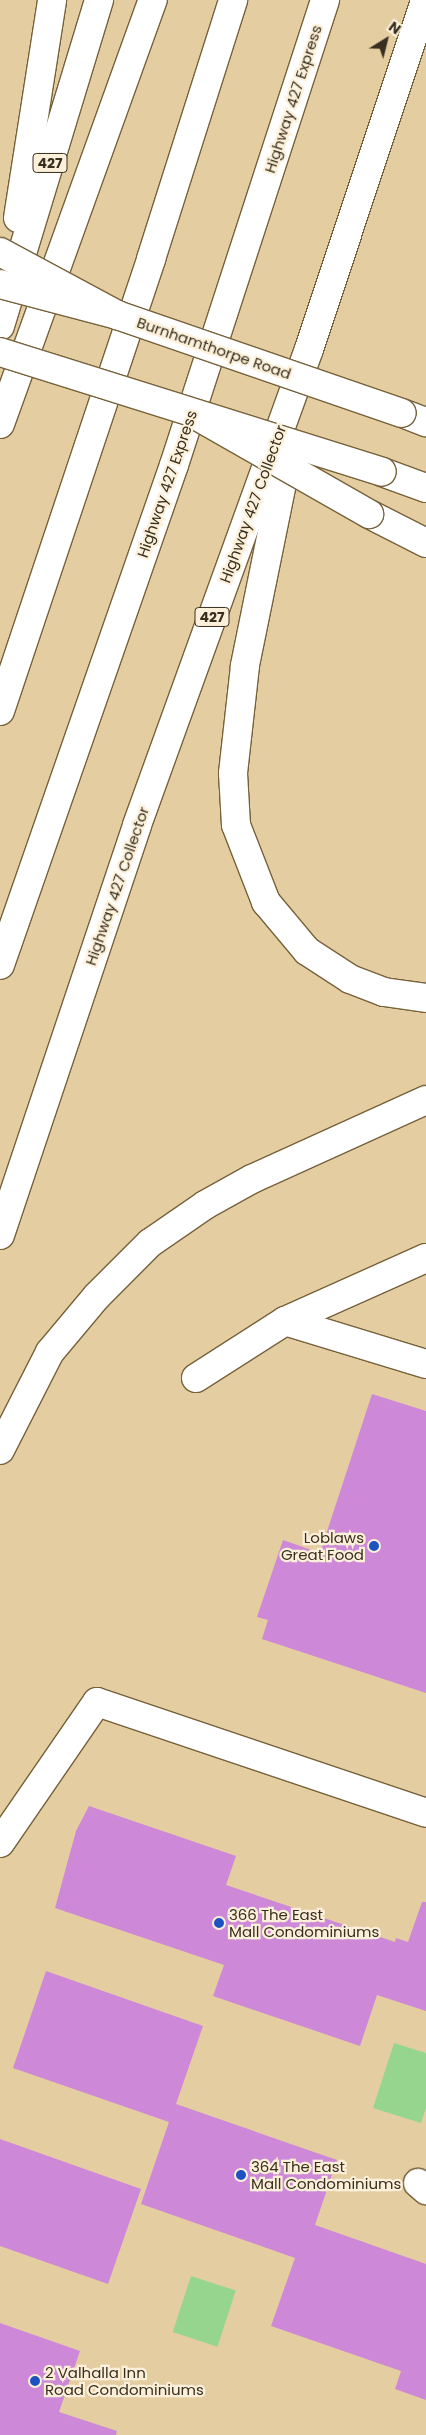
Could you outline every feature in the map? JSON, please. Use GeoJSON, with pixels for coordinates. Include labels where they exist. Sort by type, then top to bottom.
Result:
{"type":"FeatureCollection","features":[{"type":"Feature","properties":{"kind":"main road"},"geometry":{"type":"LineString","coordinates":[[0,325],[52,0]]}},
{"type":"Feature","properties":{"kind":"main road","name":"427"},"geometry":{"type":"LineString","coordinates":[[0,325],[99,0]]}},
{"type":"Feature","properties":{"kind":"main road"},"geometry":{"type":"LineString","coordinates":[[0,424],[153,0]]}},
{"type":"Feature","properties":{"kind":"main road"},"geometry":{"type":"LineString","coordinates":[[0,711],[233,0]]}},
{"type":"Feature","properties":{"kind":"main road","name":"Highway 427 Express"},"geometry":{"type":"LineString","coordinates":[[0,965],[174,465],[325,0]]}},
{"type":"Feature","properties":{"kind":"main road","name":"Highway 427 Collector"},"geometry":{"type":"LineString","coordinates":[[0,1235],[137,825],[309,349],[424,0]]}},
{"type":"Feature","properties":{"kind":"main road"},"geometry":{"type":"LineString","coordinates":[[0,252],[117,315]]}},
{"type":"Feature","properties":{"kind":"main road","name":"Burnhamthorpe Road"},"geometry":{"type":"LineString","coordinates":[[0,284],[117,315],[414,418]]}},
{"type":"Feature","properties":{"kind":"main road"},"geometry":{"type":"LineString","coordinates":[[309,349],[245,666],[233,773],[236,825],[266,902],[307,950],[356,982],[384,992],[426,998]]}},
{"type":"Feature","properties":{"kind":"main road"},"geometry":{"type":"LineString","coordinates":[[0,352],[198,417],[382,472],[426,488]]}},
{"type":"Feature","properties":{"kind":"main road"},"geometry":{"type":"LineString","coordinates":[[198,417],[369,514],[426,543]]}},
{"type":"Feature","properties":{"kind":"main road"},"geometry":{"type":"LineString","coordinates":[[0,1450],[50,1352],[97,1296],[150,1243],[205,1205],[252,1179],[426,1100]]}},
{"type":"Feature","properties":{"kind":"main road"},"geometry":{"type":"LineString","coordinates":[[196,1378],[285,1321],[426,1258]]}},
{"type":"Feature","properties":{"kind":"main road"},"geometry":{"type":"LineString","coordinates":[[285,1321],[426,1364]]}},
{"type":"Feature","properties":{"kind":"main road"},"geometry":{"type":"LineString","coordinates":[[0,1844],[97,1702],[426,1813]]}},
{"type":"Feature","properties":{"kind":"green space"},"geometry":{"type":"Polygon","coordinates":[[[394,2043],[426,2053],[426,2108],[421,2123],[373,2108],[394,2043]]]}},
{"type":"Feature","properties":{"kind":"green space"},"geometry":{"type":"Polygon","coordinates":[[[191,2276],[236,2291],[217,2347],[173,2332],[191,2276]]]}},
{"type":"Feature","properties":{"kind":"building","name":"Loblaws Great Food"},"geometry":{"type":"Polygon","coordinates":[[[372,1394],[426,1411],[426,1693],[262,1639],[268,1620],[257,1617],[283,1540],[320,1553],[372,1394]]]}},
{"type":"Feature","properties":{"kind":"building","name":"366 The East Mall Condominiums"},"geometry":{"type":"Polygon","coordinates":[[[89,1806],[236,1856],[226,1885],[395,1942],[396,1938],[408,1942],[422,1902],[426,1902],[426,2011],[377,1995],[360,2046],[213,1996],[224,1965],[55,1908],[76,1831],[89,1806]]]}},
{"type":"Feature","properties":{"kind":"building","name":"364 The East Mall Condominiums"},"geometry":{"type":"Polygon","coordinates":[[[46,1971],[203,2026],[176,2104],[337,2160],[315,2225],[426,2264],[426,2400],[395,2389],[401,2371],[271,2326],[295,2258],[141,2204],[169,2122],[13,2068],[46,1971]]]}},
{"type":"Feature","properties":{"kind":"building"},"geometry":{"type":"Polygon","coordinates":[[[0,2139],[141,2189],[108,2284],[0,2246],[0,2139]]]}},
{"type":"Feature","properties":{"kind":"building","name":"2 Valhalla Inn Road Condominiums"},"geometry":{"type":"Polygon","coordinates":[[[0,2323],[80,2351],[59,2412],[117,2431],[116,2435],[0,2435],[0,2323]]]}},
{"type":"Feature","properties":{"kind":"place","name":"Loblaws Great Food"},"geometry":{"type":"Point","coordinates":[374,1546]}},
{"type":"Feature","properties":{"kind":"place","name":"366 The East Mall Condominiums"},"geometry":{"type":"Point","coordinates":[219,1923]}},
{"type":"Feature","properties":{"kind":"place","name":"364 The East Mall Condominiums"},"geometry":{"type":"Point","coordinates":[241,2175]}},
{"type":"Feature","properties":{"kind":"place","name":"2 Valhalla Inn Road Condominiums"},"geometry":{"type":"Point","coordinates":[35,2381]}}]}
